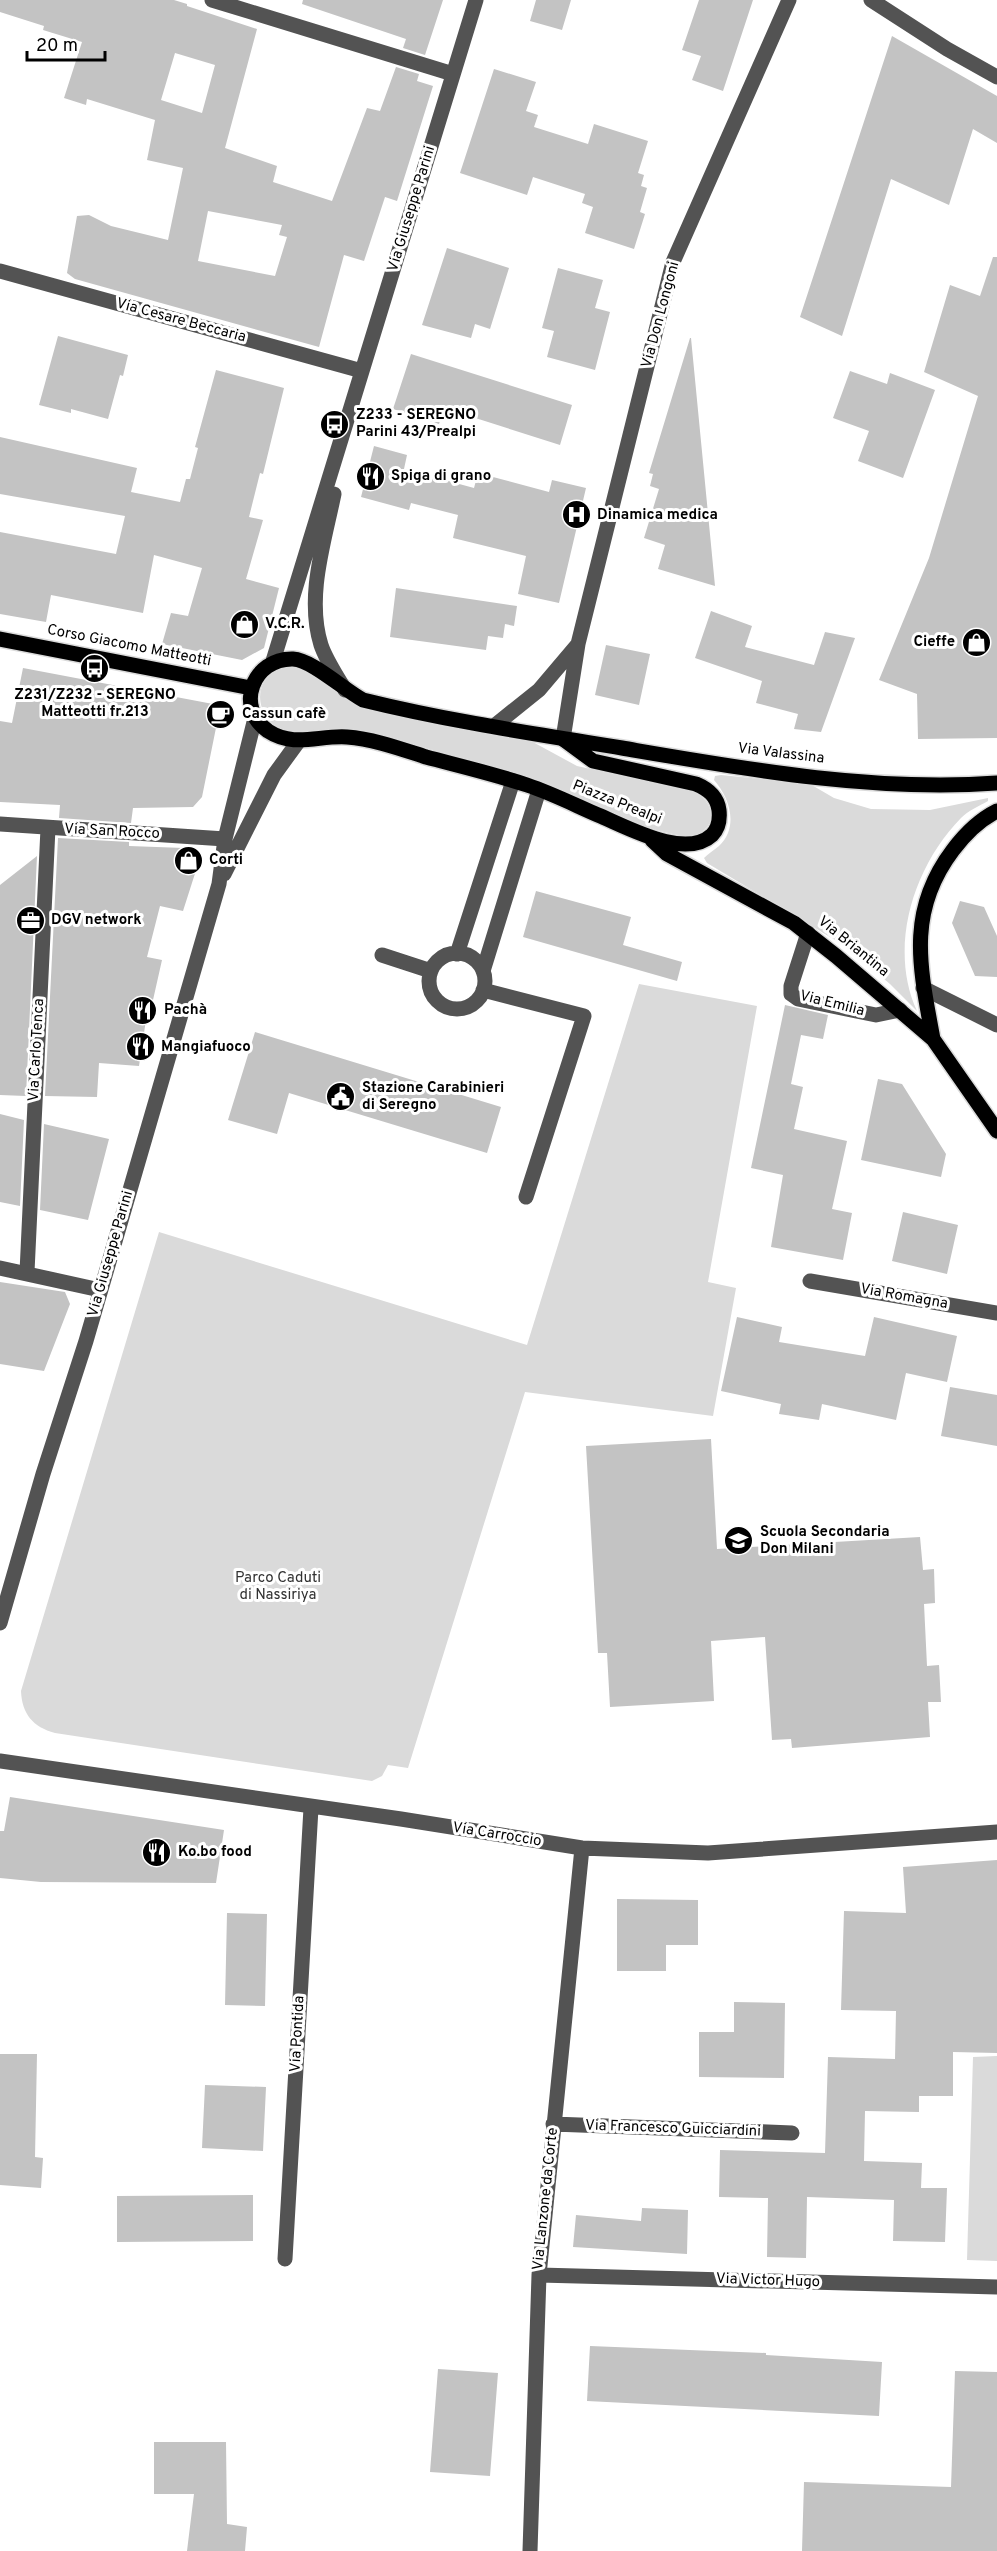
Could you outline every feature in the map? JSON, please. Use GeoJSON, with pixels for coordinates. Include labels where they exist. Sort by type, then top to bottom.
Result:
{"type":"FeatureCollection","features":[{"type":"Feature","properties":{"kind":"main road","name":"Corso Giacomo Matteotti"},"geometry":{"type":"LineString","coordinates":[[0,639],[251,688]]}},
{"type":"Feature","properties":{"kind":"main road","name":"Piazza Prealpi"},"geometry":{"type":"LineString","coordinates":[[255,718],[266,730],[279,737],[298,742],[347,737],[380,743],[513,781],[647,836],[686,845],[697,844],[708,839],[716,831],[720,819],[715,798],[708,789],[696,784],[593,762],[563,739],[383,705],[345,690],[310,663],[294,659],[273,661]]}},
{"type":"Feature","properties":{"kind":"main road"},"geometry":{"type":"LineString","coordinates":[[255,718],[251,703],[251,688],[261,670],[273,661]]}},
{"type":"Feature","properties":{"kind":"main road","name":"Via Valassina"},"geometry":{"type":"LineString","coordinates":[[563,739],[807,776],[922,785],[997,783]]}},
{"type":"Feature","properties":{"kind":"main road"},"geometry":{"type":"LineString","coordinates":[[933,1039],[919,959],[922,923],[928,893],[940,868],[963,837],[986,816],[997,810]]}},
{"type":"Feature","properties":{"kind":"main road","name":"Via Briantina"},"geometry":{"type":"LineString","coordinates":[[647,836],[667,854],[808,933],[900,1010],[933,1039],[997,1131]]}},
{"type":"Feature","properties":{"kind":"street"},"geometry":{"type":"LineString","coordinates":[[212,0],[453,74]]}},
{"type":"Feature","properties":{"kind":"street","name":"Via Giuseppe Parini"},"geometry":{"type":"LineString","coordinates":[[273,661],[476,0]]}},
{"type":"Feature","properties":{"kind":"street","name":"Via Don Longoni"},"geometry":{"type":"LineString","coordinates":[[563,739],[579,645],[674,262],[789,0]]}},
{"type":"Feature","properties":{"kind":"street"},"geometry":{"type":"LineString","coordinates":[[871,0],[947,49],[997,77]]}},
{"type":"Feature","properties":{"kind":"street","name":"Via Cesare Beccaria"},"geometry":{"type":"LineString","coordinates":[[0,271],[362,371]]}},
{"type":"Feature","properties":{"kind":"street","name":"Via Giuseppe Parini"},"geometry":{"type":"LineString","coordinates":[[345,690],[322,647],[315,619],[316,583],[349,418]]}},
{"type":"Feature","properties":{"kind":"street","name":"Via Don Longoni"},"geometry":{"type":"LineString","coordinates":[[494,726],[539,690],[579,645]]}},
{"type":"Feature","properties":{"kind":"street","name":"Via Giuseppe Parini"},"geometry":{"type":"LineString","coordinates":[[0,1623],[43,1474],[86,1341],[219,884],[225,839],[255,718]]}},
{"type":"Feature","properties":{"kind":"street","name":"Via Giuseppe Parini"},"geometry":{"type":"LineString","coordinates":[[219,884],[274,775],[298,742]]}},
{"type":"Feature","properties":{"kind":"street"},"geometry":{"type":"LineString","coordinates":[[457,954],[513,781]]}},
{"type":"Feature","properties":{"kind":"street"},"geometry":{"type":"LineString","coordinates":[[483,971],[539,790]]}},
{"type":"Feature","properties":{"kind":"street","name":"Via San Rocco"},"geometry":{"type":"LineString","coordinates":[[0,824],[225,839]]}},
{"type":"Feature","properties":{"kind":"street","name":"Via Carlo Tenca"},"geometry":{"type":"LineString","coordinates":[[27,1272],[48,828]]}},
{"type":"Feature","properties":{"kind":"street","name":"Via Emilia"},"geometry":{"type":"LineString","coordinates":[[808,933],[790,994],[798,999],[876,1015],[900,1010]]}},
{"type":"Feature","properties":{"kind":"street"},"geometry":{"type":"LineString","coordinates":[[457,954],[473,958],[483,971],[485,977],[483,990],[473,1004],[457,1009],[448,1008],[440,1003],[430,989],[431,971],[441,958],[457,954]]}},
{"type":"Feature","properties":{"kind":"street"},"geometry":{"type":"LineString","coordinates":[[382,955],[431,971]]}},
{"type":"Feature","properties":{"kind":"street"},"geometry":{"type":"LineString","coordinates":[[923,988],[997,1025]]}},
{"type":"Feature","properties":{"kind":"street"},"geometry":{"type":"LineString","coordinates":[[483,990],[584,1016],[526,1197]]}},
{"type":"Feature","properties":{"kind":"street"},"geometry":{"type":"LineString","coordinates":[[0,1268],[27,1272],[100,1290]]}},
{"type":"Feature","properties":{"kind":"street","name":"Via Romagna"},"geometry":{"type":"LineString","coordinates":[[810,1281],[997,1313]]}},
{"type":"Feature","properties":{"kind":"street","name":"Via Carroccio"},"geometry":{"type":"LineString","coordinates":[[0,1761],[310,1808],[401,1819],[582,1848],[708,1853],[997,1832]]}},
{"type":"Feature","properties":{"kind":"street","name":"Via Pontida"},"geometry":{"type":"LineString","coordinates":[[285,2259],[310,1808]]}},
{"type":"Feature","properties":{"kind":"street","name":"Via Lanzone da Corte"},"geometry":{"type":"LineString","coordinates":[[530,2551],[538,2275],[582,1848]]}},
{"type":"Feature","properties":{"kind":"street","name":"Via Francesco Guicciardini"},"geometry":{"type":"LineString","coordinates":[[553,2124],[792,2133]]}},
{"type":"Feature","properties":{"kind":"street","name":"Via Victor Hugo"},"geometry":{"type":"LineString","coordinates":[[538,2275],[997,2287]]}},
{"type":"Feature","properties":{"kind":"green space"},"geometry":{"type":"Polygon","coordinates":[[[294,667],[303,670],[360,707],[531,741],[577,766],[694,792],[700,795],[708,805],[711,817],[709,823],[700,833],[687,836],[667,833],[617,816],[520,774],[399,740],[342,729],[300,733],[283,730],[266,716],[261,703],[261,689],[273,672],[294,667]]]}},
{"type":"Feature","properties":{"kind":"green space"},"geometry":{"type":"Polygon","coordinates":[[[715,776],[810,784],[834,798],[871,809],[930,810],[988,798],[988,801],[961,818],[944,838],[918,884],[910,909],[905,961],[909,987],[917,1011],[890,984],[845,946],[707,863],[704,858],[719,846],[729,830],[728,804],[714,780],[715,776]]]}},
{"type":"Feature","properties":{"kind":"green space","name":"Parco Caduti di Nassiriya"},"geometry":{"type":"Polygon","coordinates":[[[639,984],[757,1006],[708,1282],[736,1288],[713,1416],[525,1392],[408,1768],[388,1765],[382,1776],[372,1781],[55,1733],[35,1723],[26,1713],[21,1691],[159,1232],[527,1345],[639,984]]]}},
{"type":"Feature","properties":{"kind":"green space"},"geometry":{"type":"Polygon","coordinates":[[[997,2056],[997,2261],[967,2260],[973,2057],[997,2056]]]}},
{"type":"Feature","properties":{"kind":"building"},"geometry":{"type":"Polygon","coordinates":[[[0,0],[174,0],[257,29],[225,148],[277,166],[273,182],[332,201],[367,108],[380,111],[396,67],[419,74],[417,81],[433,86],[397,201],[385,197],[364,261],[344,255],[319,347],[75,279],[67,273],[77,216],[89,215],[111,226],[168,240],[183,168],[147,160],[155,120],[87,99],[86,105],[64,98],[82,42],[43,30],[44,26],[0,12],[0,0]],[[175,53],[161,100],[202,113],[215,65],[175,53]],[[208,211],[198,261],[275,276],[287,237],[279,235],[282,225],[208,211]]]}},
{"type":"Feature","properties":{"kind":"building"},"geometry":{"type":"Polygon","coordinates":[[[303,0],[443,0],[425,55],[403,48],[406,39],[302,4],[303,0]]]}},
{"type":"Feature","properties":{"kind":"building"},"geometry":{"type":"Polygon","coordinates":[[[536,0],[571,0],[562,30],[530,21],[536,0]]]}},
{"type":"Feature","properties":{"kind":"building"},"geometry":{"type":"Polygon","coordinates":[[[699,0],[753,0],[723,91],[692,80],[701,56],[682,50],[699,0]]]}},
{"type":"Feature","properties":{"kind":"building"},"geometry":{"type":"Polygon","coordinates":[[[892,36],[997,96],[997,143],[973,129],[949,205],[891,179],[842,336],[800,317],[892,36]]]}},
{"type":"Feature","properties":{"kind":"building"},"geometry":{"type":"Polygon","coordinates":[[[494,69],[536,82],[526,111],[538,115],[534,127],[588,144],[594,124],[648,141],[638,173],[644,175],[641,186],[647,188],[640,212],[645,214],[634,249],[585,233],[593,207],[582,203],[585,194],[533,177],[527,195],[460,173],[494,69]]]}},
{"type":"Feature","properties":{"kind":"building"},"geometry":{"type":"Polygon","coordinates":[[[447,248],[509,268],[490,329],[475,324],[471,338],[422,325],[447,248]]]}},
{"type":"Feature","properties":{"kind":"building"},"geometry":{"type":"Polygon","coordinates":[[[993,257],[997,257],[997,738],[918,739],[917,694],[879,680],[929,558],[978,396],[924,372],[950,285],[980,296],[993,257]]]}},
{"type":"Feature","properties":{"kind":"building"},"geometry":{"type":"Polygon","coordinates":[[[558,268],[603,280],[595,308],[610,312],[595,370],[547,357],[554,331],[542,328],[558,268]]]}},
{"type":"Feature","properties":{"kind":"building"},"geometry":{"type":"Polygon","coordinates":[[[58,336],[128,355],[108,419],[71,409],[71,413],[39,405],[58,336]]]}},
{"type":"Feature","properties":{"kind":"building"},"geometry":{"type":"Polygon","coordinates":[[[690,338],[715,586],[658,569],[665,545],[644,538],[659,489],[650,486],[653,474],[649,473],[690,338]]]}},
{"type":"Feature","properties":{"kind":"building"},"geometry":{"type":"Polygon","coordinates":[[[411,354],[572,405],[560,445],[444,408],[439,424],[393,409],[411,354]]]}},
{"type":"Feature","properties":{"kind":"building"},"geometry":{"type":"Polygon","coordinates":[[[216,370],[284,388],[263,474],[260,473],[249,517],[263,520],[246,579],[279,588],[264,648],[242,660],[162,644],[171,613],[188,616],[202,568],[154,555],[143,613],[51,595],[46,622],[0,614],[0,532],[116,554],[125,516],[0,494],[0,437],[137,468],[131,492],[180,502],[186,479],[190,479],[198,448],[195,447],[216,370]]]}},
{"type":"Feature","properties":{"kind":"building"},"geometry":{"type":"Polygon","coordinates":[[[850,371],[887,384],[890,373],[935,390],[903,478],[858,461],[869,431],[833,418],[850,371]]]}},
{"type":"Feature","properties":{"kind":"building"},"geometry":{"type":"Polygon","coordinates":[[[374,446],[407,455],[404,469],[474,488],[478,473],[549,492],[552,480],[586,488],[559,603],[518,594],[526,556],[453,538],[458,515],[411,503],[409,510],[361,497],[374,446]]]}},
{"type":"Feature","properties":{"kind":"building"},"geometry":{"type":"Polygon","coordinates":[[[396,588],[517,606],[514,626],[505,624],[503,638],[488,636],[486,650],[390,637],[396,588]]]}},
{"type":"Feature","properties":{"kind":"building"},"geometry":{"type":"Polygon","coordinates":[[[711,611],[752,626],[745,647],[814,665],[825,632],[855,638],[821,732],[794,729],[798,714],[756,703],[762,681],[695,658],[711,611]]]}},
{"type":"Feature","properties":{"kind":"building"},"geometry":{"type":"Polygon","coordinates":[[[606,645],[650,654],[639,705],[595,695],[606,645]]]}},
{"type":"Feature","properties":{"kind":"building"},"geometry":{"type":"Polygon","coordinates":[[[23,668],[213,704],[219,713],[202,797],[193,807],[133,808],[131,823],[59,818],[60,805],[0,802],[0,721],[12,723],[23,668]]]}},
{"type":"Feature","properties":{"kind":"building"},"geometry":{"type":"Polygon","coordinates":[[[58,838],[129,842],[129,846],[184,848],[199,861],[183,911],[160,906],[147,957],[162,960],[153,1000],[149,1000],[139,1066],[99,1063],[97,1097],[45,1096],[58,838]]]}},
{"type":"Feature","properties":{"kind":"building"},"geometry":{"type":"Polygon","coordinates":[[[37,856],[26,1096],[0,1095],[0,885],[37,856]]]}},
{"type":"Feature","properties":{"kind":"building"},"geometry":{"type":"Polygon","coordinates":[[[536,891],[631,917],[623,945],[682,962],[677,981],[523,937],[536,891]]]}},
{"type":"Feature","properties":{"kind":"building"},"geometry":{"type":"Polygon","coordinates":[[[960,901],[984,907],[997,936],[997,977],[975,976],[952,923],[960,901]]]}},
{"type":"Feature","properties":{"kind":"building"},"geometry":{"type":"Polygon","coordinates":[[[785,1005],[828,1015],[823,1039],[801,1035],[791,1084],[803,1087],[794,1129],[847,1141],[832,1209],[852,1213],[843,1260],[771,1247],[783,1175],[751,1168],[785,1005]]]}},
{"type":"Feature","properties":{"kind":"building"},"geometry":{"type":"Polygon","coordinates":[[[255,1032],[501,1107],[487,1153],[289,1093],[277,1134],[228,1120],[255,1032]]]}},
{"type":"Feature","properties":{"kind":"building"},"geometry":{"type":"Polygon","coordinates":[[[878,1079],[902,1084],[946,1154],[941,1177],[861,1160],[878,1079]]]}},
{"type":"Feature","properties":{"kind":"building"},"geometry":{"type":"Polygon","coordinates":[[[0,1114],[24,1120],[20,1206],[0,1202],[0,1114]]]}},
{"type":"Feature","properties":{"kind":"building"},"geometry":{"type":"Polygon","coordinates":[[[44,1124],[109,1139],[88,1220],[40,1210],[44,1124]]]}},
{"type":"Feature","properties":{"kind":"building"},"geometry":{"type":"Polygon","coordinates":[[[903,1212],[958,1225],[947,1274],[892,1261],[903,1212]]]}},
{"type":"Feature","properties":{"kind":"building"},"geometry":{"type":"Polygon","coordinates":[[[0,1282],[65,1292],[70,1304],[44,1371],[0,1364],[0,1282]]]}},
{"type":"Feature","properties":{"kind":"building"},"geometry":{"type":"Polygon","coordinates":[[[737,1317],[782,1327],[779,1342],[865,1356],[874,1317],[957,1336],[947,1382],[906,1373],[896,1420],[822,1404],[819,1420],[779,1414],[781,1404],[721,1391],[737,1317]]]}},
{"type":"Feature","properties":{"kind":"building"},"geometry":{"type":"Polygon","coordinates":[[[950,1387],[997,1395],[997,1446],[941,1436],[950,1387]]]}},
{"type":"Feature","properties":{"kind":"building"},"geometry":{"type":"Polygon","coordinates":[[[711,1439],[717,1549],[920,1537],[923,1570],[934,1569],[935,1603],[924,1604],[927,1666],[939,1665],[941,1702],[928,1702],[930,1737],[792,1748],[791,1739],[772,1740],[765,1637],[711,1641],[714,1701],[610,1707],[607,1653],[598,1653],[586,1446],[711,1439]]]}},
{"type":"Feature","properties":{"kind":"building"},"geometry":{"type":"Polygon","coordinates":[[[10,1797],[224,1830],[216,1883],[41,1882],[0,1878],[0,1831],[4,1831],[10,1797]]]}},
{"type":"Feature","properties":{"kind":"building"},"geometry":{"type":"Polygon","coordinates":[[[997,1860],[997,2053],[953,2052],[953,2096],[919,2096],[919,2112],[865,2111],[864,2161],[922,2163],[921,2188],[947,2188],[945,2242],[893,2241],[894,2200],[807,2197],[806,2258],[767,2257],[768,2198],[719,2197],[720,2150],[825,2153],[828,2057],[895,2059],[896,2011],[841,2010],[844,1911],[906,1913],[903,1867],[997,1860]]]}},
{"type":"Feature","properties":{"kind":"building"},"geometry":{"type":"Polygon","coordinates":[[[617,1899],[698,1900],[698,1945],[666,1945],[666,1971],[617,1971],[617,1899]]]}},
{"type":"Feature","properties":{"kind":"building"},"geometry":{"type":"Polygon","coordinates":[[[227,1913],[267,1914],[265,2006],[225,2005],[227,1913]]]}},
{"type":"Feature","properties":{"kind":"building"},"geometry":{"type":"Polygon","coordinates":[[[734,2002],[785,2003],[784,2078],[699,2077],[699,2032],[734,2032],[734,2002]]]}},
{"type":"Feature","properties":{"kind":"building"},"geometry":{"type":"Polygon","coordinates":[[[0,2054],[37,2054],[35,2157],[43,2158],[41,2188],[0,2185],[0,2054]]]}},
{"type":"Feature","properties":{"kind":"building"},"geometry":{"type":"Polygon","coordinates":[[[205,2085],[266,2087],[263,2151],[202,2148],[205,2085]]]}},
{"type":"Feature","properties":{"kind":"building"},"geometry":{"type":"Polygon","coordinates":[[[253,2195],[253,2241],[117,2242],[117,2196],[253,2195]]]}},
{"type":"Feature","properties":{"kind":"building"},"geometry":{"type":"Polygon","coordinates":[[[642,2208],[688,2210],[687,2254],[573,2247],[576,2215],[641,2221],[642,2208]]]}},
{"type":"Feature","properties":{"kind":"building"},"geometry":{"type":"Polygon","coordinates":[[[590,2346],[766,2353],[766,2355],[882,2362],[879,2416],[587,2401],[590,2346]]]}},
{"type":"Feature","properties":{"kind":"building"},"geometry":{"type":"Polygon","coordinates":[[[438,2369],[498,2373],[490,2476],[430,2472],[438,2369]]]}},
{"type":"Feature","properties":{"kind":"building"},"geometry":{"type":"Polygon","coordinates":[[[955,2371],[997,2372],[997,2551],[802,2551],[804,2482],[951,2487],[955,2371]]]}},
{"type":"Feature","properties":{"kind":"building"},"geometry":{"type":"Polygon","coordinates":[[[154,2442],[226,2442],[227,2524],[247,2527],[245,2551],[187,2551],[194,2494],[154,2494],[154,2442]]]}},
{"type":"Feature","properties":{"kind":"place","name":"Z233 - SEREGNO Parini 43/Prealpi"},"geometry":{"type":"Point","coordinates":[335,424]}},
{"type":"Feature","properties":{"kind":"place","name":"Spiga di grano"},"geometry":{"type":"Point","coordinates":[370,476]}},
{"type":"Feature","properties":{"kind":"place","name":"Dinamica medica"},"geometry":{"type":"Point","coordinates":[576,515]}},
{"type":"Feature","properties":{"kind":"place","name":"V.C.R."},"geometry":{"type":"Point","coordinates":[244,624]}},
{"type":"Feature","properties":{"kind":"place","name":"Cieffe"},"geometry":{"type":"Point","coordinates":[976,642]}},
{"type":"Feature","properties":{"kind":"place","name":"Z231/Z232 - SEREGNO Matteotti fr.213"},"geometry":{"type":"Point","coordinates":[95,668]}},
{"type":"Feature","properties":{"kind":"place","name":"Cassun cafè"},"geometry":{"type":"Point","coordinates":[221,714]}},
{"type":"Feature","properties":{"kind":"place","name":"Corti"},"geometry":{"type":"Point","coordinates":[188,860]}},
{"type":"Feature","properties":{"kind":"place","name":"DGV network"},"geometry":{"type":"Point","coordinates":[30,920]}},
{"type":"Feature","properties":{"kind":"place","name":"Pachà"},"geometry":{"type":"Point","coordinates":[143,1010]}},
{"type":"Feature","properties":{"kind":"place","name":"Mangiafuoco"},"geometry":{"type":"Point","coordinates":[140,1047]}},
{"type":"Feature","properties":{"kind":"place","name":"Stazione Carabinieri di Seregno"},"geometry":{"type":"Point","coordinates":[341,1097]}},
{"type":"Feature","properties":{"kind":"place","name":"Scuola Secondaria Don Milani"},"geometry":{"type":"Point","coordinates":[739,1541]}},
{"type":"Feature","properties":{"kind":"place","name":"Ko.bo food"},"geometry":{"type":"Point","coordinates":[157,1852]}}]}
